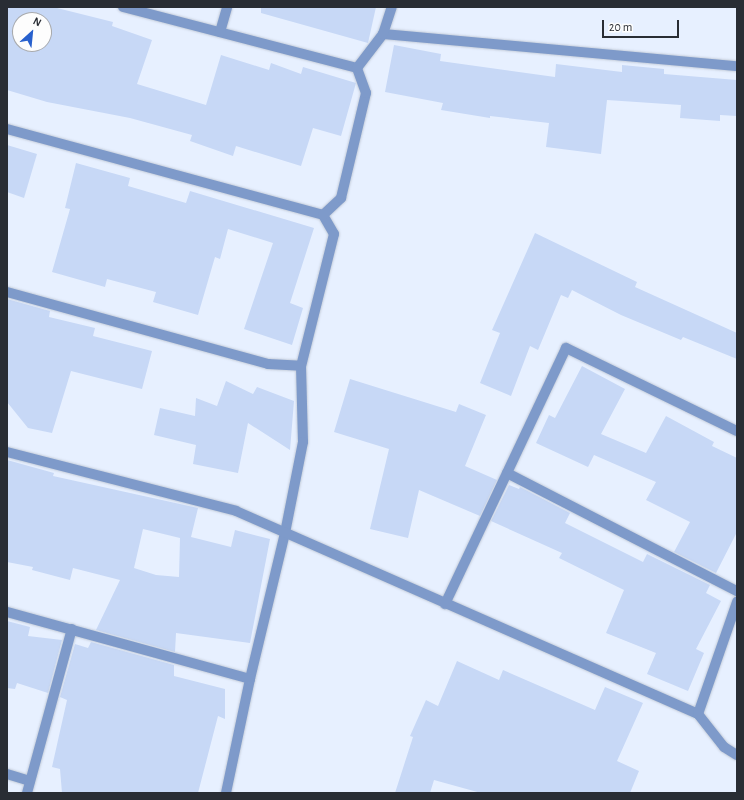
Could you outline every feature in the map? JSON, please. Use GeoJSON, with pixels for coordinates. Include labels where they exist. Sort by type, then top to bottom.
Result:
{"type":"FeatureCollection","features":[{"type":"Feature","properties":{"kind":"street"},"geometry":{"type":"LineString","coordinates":[[123,7],[357,68]]}},
{"type":"Feature","properties":{"kind":"street"},"geometry":{"type":"LineString","coordinates":[[220,32],[227,7]]}},
{"type":"Feature","properties":{"kind":"street"},"geometry":{"type":"LineString","coordinates":[[357,68],[383,34],[392,7]]}},
{"type":"Feature","properties":{"kind":"street"},"geometry":{"type":"LineString","coordinates":[[383,34],[737,66]]}},
{"type":"Feature","properties":{"kind":"street"},"geometry":{"type":"LineString","coordinates":[[323,216],[341,198],[366,94],[357,68]]}},
{"type":"Feature","properties":{"kind":"street"},"geometry":{"type":"LineString","coordinates":[[7,129],[323,216],[334,234],[301,366],[303,442],[285,533],[250,679],[226,793]]}},
{"type":"Feature","properties":{"kind":"street"},"geometry":{"type":"LineString","coordinates":[[7,292],[268,364],[301,366]]}},
{"type":"Feature","properties":{"kind":"street"},"geometry":{"type":"LineString","coordinates":[[445,604],[566,348],[737,431]]}},
{"type":"Feature","properties":{"kind":"street"},"geometry":{"type":"LineString","coordinates":[[7,452],[236,511],[698,714],[724,748],[737,756]]}},
{"type":"Feature","properties":{"kind":"street"},"geometry":{"type":"LineString","coordinates":[[507,473],[737,591]]}},
{"type":"Feature","properties":{"kind":"street"},"geometry":{"type":"LineString","coordinates":[[698,714],[737,602]]}},
{"type":"Feature","properties":{"kind":"street"},"geometry":{"type":"LineString","coordinates":[[7,612],[250,679]]}},
{"type":"Feature","properties":{"kind":"street"},"geometry":{"type":"LineString","coordinates":[[27,793],[72,629]]}},
{"type":"Feature","properties":{"kind":"street"},"geometry":{"type":"LineString","coordinates":[[7,774],[30,780]]}},
{"type":"Feature","properties":{"kind":"building"},"geometry":{"type":"Polygon","coordinates":[[[7,7],[53,7],[113,22],[112,26],[152,40],[137,84],[206,105],[221,55],[269,70],[271,63],[301,74],[303,67],[356,83],[341,136],[313,128],[301,166],[236,146],[233,156],[190,141],[192,135],[130,118],[47,102],[7,90],[7,7]]]}},
{"type":"Feature","properties":{"kind":"building"},"geometry":{"type":"Polygon","coordinates":[[[261,7],[376,7],[368,43],[261,13],[261,7]]]}},
{"type":"Feature","properties":{"kind":"building"},"geometry":{"type":"Polygon","coordinates":[[[394,45],[441,54],[440,61],[555,77],[556,64],[622,72],[622,65],[664,69],[664,74],[737,80],[737,116],[720,115],[720,121],[680,118],[681,105],[607,100],[601,154],[546,147],[549,123],[490,116],[490,118],[441,110],[443,103],[385,92],[394,45]]]}},
{"type":"Feature","properties":{"kind":"building"},"geometry":{"type":"Polygon","coordinates":[[[7,145],[37,154],[24,198],[7,192],[7,145]]]}},
{"type":"Feature","properties":{"kind":"building"},"geometry":{"type":"Polygon","coordinates":[[[76,163],[130,178],[128,186],[186,203],[190,191],[314,228],[290,303],[303,308],[292,345],[244,329],[273,243],[228,229],[220,259],[215,257],[198,315],[153,302],[156,292],[107,279],[105,287],[52,272],[70,209],[65,208],[76,163]]]}},
{"type":"Feature","properties":{"kind":"building"},"geometry":{"type":"Polygon","coordinates":[[[535,233],[637,282],[635,287],[737,333],[737,359],[683,337],[681,340],[621,315],[572,290],[568,298],[561,295],[538,350],[530,346],[511,396],[480,383],[500,333],[492,330],[535,233]]]}},
{"type":"Feature","properties":{"kind":"building"},"geometry":{"type":"Polygon","coordinates":[[[7,299],[50,311],[49,317],[95,328],[93,336],[152,351],[142,389],[71,371],[52,433],[28,428],[7,402],[7,299]]]}},
{"type":"Feature","properties":{"kind":"building"},"geometry":{"type":"Polygon","coordinates":[[[582,366],[625,389],[601,434],[646,453],[666,416],[714,442],[712,446],[737,458],[737,532],[716,573],[674,552],[690,522],[646,500],[656,482],[594,455],[588,467],[536,443],[549,415],[555,418],[582,366]]]}},
{"type":"Feature","properties":{"kind":"building"},"geometry":{"type":"Polygon","coordinates":[[[350,379],[456,412],[459,404],[486,415],[465,466],[497,480],[480,516],[419,490],[408,538],[370,529],[389,449],[334,432],[350,379]]]}},
{"type":"Feature","properties":{"kind":"building"},"geometry":{"type":"Polygon","coordinates":[[[226,381],[253,394],[257,387],[294,401],[290,450],[248,423],[238,473],[193,464],[196,445],[154,435],[160,408],[195,416],[196,398],[217,406],[226,381]]]}},
{"type":"Feature","properties":{"kind":"building"},"geometry":{"type":"Polygon","coordinates":[[[7,460],[54,473],[53,476],[198,508],[191,537],[231,547],[235,530],[270,539],[250,643],[176,633],[175,652],[96,630],[120,580],[73,568],[70,580],[32,570],[33,567],[7,562],[7,460]],[[143,529],[134,568],[156,575],[179,577],[180,538],[143,529]]]}},
{"type":"Feature","properties":{"kind":"building"},"geometry":{"type":"Polygon","coordinates":[[[509,485],[519,489],[520,487],[570,513],[565,523],[643,562],[647,554],[710,585],[706,593],[721,601],[696,649],[704,653],[688,691],[647,674],[656,653],[606,633],[624,590],[559,558],[562,553],[491,521],[509,485]]]}},
{"type":"Feature","properties":{"kind":"building"},"geometry":{"type":"Polygon","coordinates":[[[7,621],[30,627],[28,636],[62,640],[48,693],[17,683],[15,689],[7,688],[7,621]]]}},
{"type":"Feature","properties":{"kind":"building"},"geometry":{"type":"Polygon","coordinates":[[[91,642],[174,665],[174,676],[225,689],[225,719],[218,716],[198,793],[62,793],[60,769],[52,767],[67,700],[60,697],[75,644],[88,648],[91,642]]]}},
{"type":"Feature","properties":{"kind":"building"},"geometry":{"type":"Polygon","coordinates":[[[457,661],[499,680],[503,670],[595,710],[605,687],[643,703],[617,761],[639,771],[630,793],[481,793],[434,780],[430,793],[395,793],[413,737],[410,736],[426,700],[438,706],[457,661]]]}}]}
